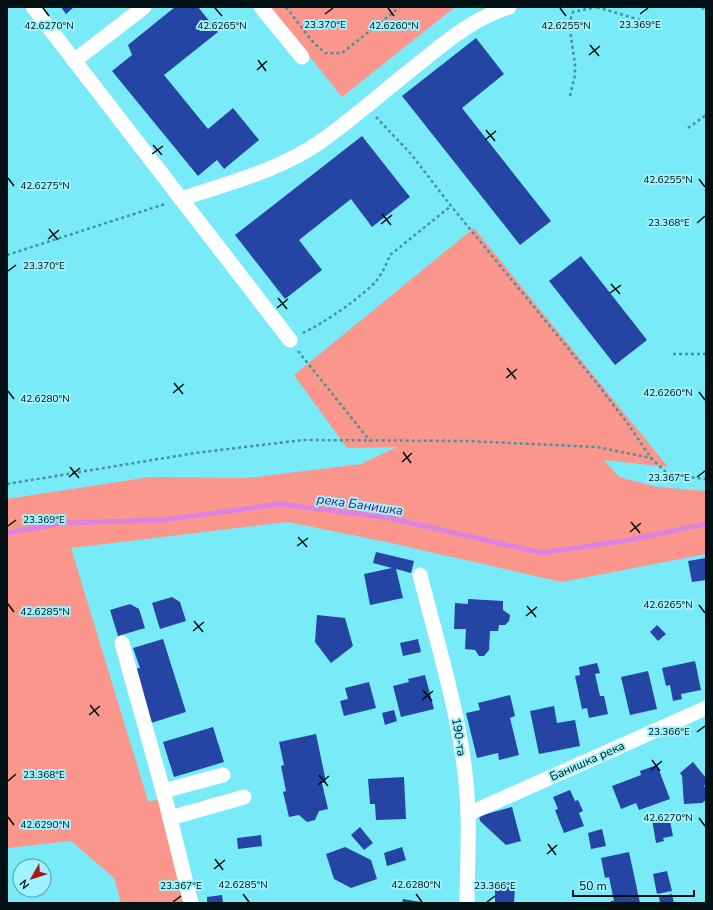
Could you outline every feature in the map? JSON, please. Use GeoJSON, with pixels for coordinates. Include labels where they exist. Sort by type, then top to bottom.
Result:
{"type":"FeatureCollection","features":[{"type":"Feature","properties":{"kind":"street"},"geometry":{"type":"LineString","coordinates":[[33,7],[290,340]]}},
{"type":"Feature","properties":{"kind":"street"},"geometry":{"type":"LineString","coordinates":[[74,60],[144,7]]}},
{"type":"Feature","properties":{"kind":"street"},"geometry":{"type":"LineString","coordinates":[[261,7],[302,57]]}},
{"type":"Feature","properties":{"kind":"street"},"geometry":{"type":"LineString","coordinates":[[181,199],[254,175],[287,162],[320,142],[460,30],[492,12],[509,7]]}},
{"type":"Feature","properties":{"kind":"street","name":"190-та"},"geometry":{"type":"LineString","coordinates":[[420,575],[456,720],[468,814],[467,903]]}},
{"type":"Feature","properties":{"kind":"street"},"geometry":{"type":"LineString","coordinates":[[122,643],[164,795],[191,903]]}},
{"type":"Feature","properties":{"kind":"street","name":"Банишка река"},"geometry":{"type":"LineString","coordinates":[[468,814],[706,708]]}},
{"type":"Feature","properties":{"kind":"street"},"geometry":{"type":"LineString","coordinates":[[164,795],[223,775]]}},
{"type":"Feature","properties":{"kind":"street"},"geometry":{"type":"LineString","coordinates":[[170,818],[244,797]]}},
{"type":"Feature","properties":{"kind":"path"},"geometry":{"type":"LineString","coordinates":[[286,7],[312,42],[324,54],[342,54],[400,7]]}},
{"type":"Feature","properties":{"kind":"path"},"geometry":{"type":"LineString","coordinates":[[570,96],[575,64],[569,24],[573,12],[597,7],[660,26]]}},
{"type":"Feature","properties":{"kind":"path"},"geometry":{"type":"LineString","coordinates":[[702,7],[706,12]]}},
{"type":"Feature","properties":{"kind":"path"},"geometry":{"type":"LineString","coordinates":[[359,111],[374,114],[411,154],[451,206],[599,386],[628,424],[651,458],[669,475],[706,479]]}},
{"type":"Feature","properties":{"kind":"path"},"geometry":{"type":"LineString","coordinates":[[688,128],[706,114]]}},
{"type":"Feature","properties":{"kind":"path"},"geometry":{"type":"LineString","coordinates":[[7,255],[181,199]]}},
{"type":"Feature","properties":{"kind":"path"},"geometry":{"type":"LineString","coordinates":[[370,440],[290,340],[317,327],[377,280],[390,255],[451,206]]}},
{"type":"Feature","properties":{"kind":"path"},"geometry":{"type":"LineString","coordinates":[[673,354],[706,354]]}},
{"type":"Feature","properties":{"kind":"path"},"geometry":{"type":"LineString","coordinates":[[7,484],[195,453],[303,440],[467,441],[597,447],[651,458]]}},
{"type":"Feature","properties":{"kind":"shaded area"},"geometry":{"type":"Polygon","coordinates":[[[270,7],[455,7],[342,97],[270,7]]]}},
{"type":"Feature","properties":{"kind":"shaded area"},"geometry":{"type":"Polygon","coordinates":[[[474,228],[668,467],[604,460],[619,477],[657,487],[706,491],[706,554],[562,582],[391,543],[288,522],[71,548],[148,801],[160,800],[186,903],[121,903],[114,878],[71,841],[7,848],[7,499],[150,477],[247,478],[361,464],[397,447],[347,448],[294,375],[474,228]]]}},
{"type":"Feature","properties":{"kind":"building"},"geometry":{"type":"Polygon","coordinates":[[[61,7],[74,7],[66,14],[61,7]]]}},
{"type":"Feature","properties":{"kind":"building"},"geometry":{"type":"Polygon","coordinates":[[[175,7],[198,7],[218,32],[164,75],[208,129],[233,108],[259,140],[224,169],[217,160],[198,176],[112,71],[132,55],[128,45],[175,7]]]}},
{"type":"Feature","properties":{"kind":"building"},"geometry":{"type":"Polygon","coordinates":[[[476,38],[504,74],[462,108],[551,221],[520,245],[402,96],[476,38]]]}},
{"type":"Feature","properties":{"kind":"building"},"geometry":{"type":"Polygon","coordinates":[[[362,136],[410,197],[372,227],[351,199],[299,240],[322,270],[285,299],[235,235],[362,136]]]}},
{"type":"Feature","properties":{"kind":"building"},"geometry":{"type":"Polygon","coordinates":[[[581,256],[647,340],[615,365],[549,281],[581,256]]]}},
{"type":"Feature","properties":{"kind":"building"},"geometry":{"type":"Polygon","coordinates":[[[376,552],[414,561],[411,573],[396,569],[403,598],[370,605],[364,574],[392,568],[373,563],[376,552]]]}},
{"type":"Feature","properties":{"kind":"building"},"geometry":{"type":"Polygon","coordinates":[[[706,558],[706,580],[692,582],[688,561],[706,558]]]}},
{"type":"Feature","properties":{"kind":"building"},"geometry":{"type":"Polygon","coordinates":[[[172,597],[180,602],[186,621],[160,629],[152,603],[172,597]]]}},
{"type":"Feature","properties":{"kind":"building"},"geometry":{"type":"Polygon","coordinates":[[[468,599],[503,601],[503,610],[510,615],[509,621],[505,625],[499,625],[498,631],[490,631],[489,650],[484,656],[479,656],[475,650],[465,649],[466,629],[454,629],[455,603],[468,604],[468,599]]]}},
{"type":"Feature","properties":{"kind":"building"},"geometry":{"type":"Polygon","coordinates":[[[130,604],[139,609],[145,628],[118,636],[110,610],[130,604]]]}},
{"type":"Feature","properties":{"kind":"building"},"geometry":{"type":"Polygon","coordinates":[[[317,615],[345,618],[353,646],[331,663],[315,642],[317,615]]]}},
{"type":"Feature","properties":{"kind":"building"},"geometry":{"type":"Polygon","coordinates":[[[657,625],[666,634],[658,641],[650,632],[657,625]]]}},
{"type":"Feature","properties":{"kind":"building"},"geometry":{"type":"Polygon","coordinates":[[[163,639],[186,712],[151,723],[134,669],[140,668],[133,648],[163,639]]]}},
{"type":"Feature","properties":{"kind":"building"},"geometry":{"type":"Polygon","coordinates":[[[418,639],[421,652],[403,656],[400,643],[418,639]]]}},
{"type":"Feature","properties":{"kind":"building"},"geometry":{"type":"Polygon","coordinates":[[[695,661],[701,690],[681,694],[682,699],[673,701],[670,685],[666,686],[662,668],[695,661]]]}},
{"type":"Feature","properties":{"kind":"building"},"geometry":{"type":"Polygon","coordinates":[[[597,663],[600,673],[595,674],[600,696],[604,696],[608,714],[589,718],[587,708],[582,709],[575,676],[580,675],[579,667],[597,663]]]}},
{"type":"Feature","properties":{"kind":"building"},"geometry":{"type":"Polygon","coordinates":[[[648,671],[657,709],[630,715],[621,677],[648,671]]]}},
{"type":"Feature","properties":{"kind":"building"},"geometry":{"type":"Polygon","coordinates":[[[425,675],[434,709],[401,717],[393,686],[409,682],[408,679],[425,675]]]}},
{"type":"Feature","properties":{"kind":"building"},"geometry":{"type":"Polygon","coordinates":[[[369,682],[376,708],[344,716],[340,701],[348,699],[345,688],[369,682]]]}},
{"type":"Feature","properties":{"kind":"building"},"geometry":{"type":"Polygon","coordinates":[[[510,695],[515,716],[510,718],[519,755],[499,760],[498,753],[477,758],[466,713],[480,710],[478,703],[510,695]]]}},
{"type":"Feature","properties":{"kind":"building"},"geometry":{"type":"Polygon","coordinates":[[[554,706],[557,723],[575,720],[580,746],[539,754],[530,711],[554,706]]]}},
{"type":"Feature","properties":{"kind":"building"},"geometry":{"type":"Polygon","coordinates":[[[394,710],[397,721],[385,725],[382,713],[394,710]]]}},
{"type":"Feature","properties":{"kind":"building"},"geometry":{"type":"Polygon","coordinates":[[[213,727],[224,762],[174,777],[163,742],[213,727]]]}},
{"type":"Feature","properties":{"kind":"building"},"geometry":{"type":"Polygon","coordinates":[[[316,734],[326,782],[322,783],[328,809],[319,811],[315,820],[307,822],[299,815],[289,817],[283,792],[286,791],[281,766],[284,765],[279,742],[316,734]]]}},
{"type":"Feature","properties":{"kind":"building"},"geometry":{"type":"Polygon","coordinates":[[[693,762],[706,778],[706,784],[704,786],[706,789],[706,800],[702,803],[684,804],[682,776],[680,773],[693,762]]]}},
{"type":"Feature","properties":{"kind":"building"},"geometry":{"type":"Polygon","coordinates":[[[657,765],[670,799],[639,810],[636,803],[621,809],[612,786],[641,775],[640,771],[657,765]]]}},
{"type":"Feature","properties":{"kind":"building"},"geometry":{"type":"Polygon","coordinates":[[[404,777],[406,819],[376,820],[375,804],[370,804],[368,779],[404,777]]]}},
{"type":"Feature","properties":{"kind":"building"},"geometry":{"type":"Polygon","coordinates":[[[570,790],[575,801],[578,800],[583,811],[579,813],[584,826],[564,833],[555,810],[558,809],[553,797],[570,790]]]}},
{"type":"Feature","properties":{"kind":"building"},"geometry":{"type":"Polygon","coordinates":[[[512,807],[521,841],[506,845],[480,821],[479,816],[512,807]]]}},
{"type":"Feature","properties":{"kind":"building"},"geometry":{"type":"Polygon","coordinates":[[[669,816],[673,836],[663,838],[664,841],[656,843],[652,819],[669,816]]]}},
{"type":"Feature","properties":{"kind":"building"},"geometry":{"type":"Polygon","coordinates":[[[360,827],[373,843],[364,850],[351,835],[360,827]]]}},
{"type":"Feature","properties":{"kind":"building"},"geometry":{"type":"Polygon","coordinates":[[[602,829],[606,846],[591,849],[588,833],[602,829]]]}},
{"type":"Feature","properties":{"kind":"building"},"geometry":{"type":"Polygon","coordinates":[[[261,835],[262,846],[238,849],[237,838],[261,835]]]}},
{"type":"Feature","properties":{"kind":"building"},"geometry":{"type":"Polygon","coordinates":[[[345,847],[371,860],[377,879],[351,888],[334,879],[326,854],[345,847]]]}},
{"type":"Feature","properties":{"kind":"building"},"geometry":{"type":"Polygon","coordinates":[[[402,847],[406,860],[387,866],[384,853],[402,847]]]}},
{"type":"Feature","properties":{"kind":"building"},"geometry":{"type":"Polygon","coordinates":[[[629,852],[640,903],[611,903],[611,901],[614,901],[609,877],[605,878],[601,858],[629,852]]]}},
{"type":"Feature","properties":{"kind":"building"},"geometry":{"type":"Polygon","coordinates":[[[667,871],[672,891],[657,894],[653,874],[667,871]]]}},
{"type":"Feature","properties":{"kind":"building"},"geometry":{"type":"Polygon","coordinates":[[[495,886],[515,886],[514,903],[495,903],[495,886]]]}},
{"type":"Feature","properties":{"kind":"building"},"geometry":{"type":"Polygon","coordinates":[[[672,894],[674,903],[660,903],[659,897],[672,894]]]}},
{"type":"Feature","properties":{"kind":"building"},"geometry":{"type":"Polygon","coordinates":[[[222,895],[223,903],[207,903],[207,897],[222,895]]]}},
{"type":"Feature","properties":{"kind":"building"},"geometry":{"type":"Polygon","coordinates":[[[403,899],[421,902],[421,903],[402,903],[403,899]]]}},
{"type":"Feature","properties":{"kind":"waterway","name":"река Банишка"},"geometry":{"type":"LineString","coordinates":[[7,533],[63,523],[163,520],[280,504],[389,518],[542,553],[629,540],[706,524]]}}]}
